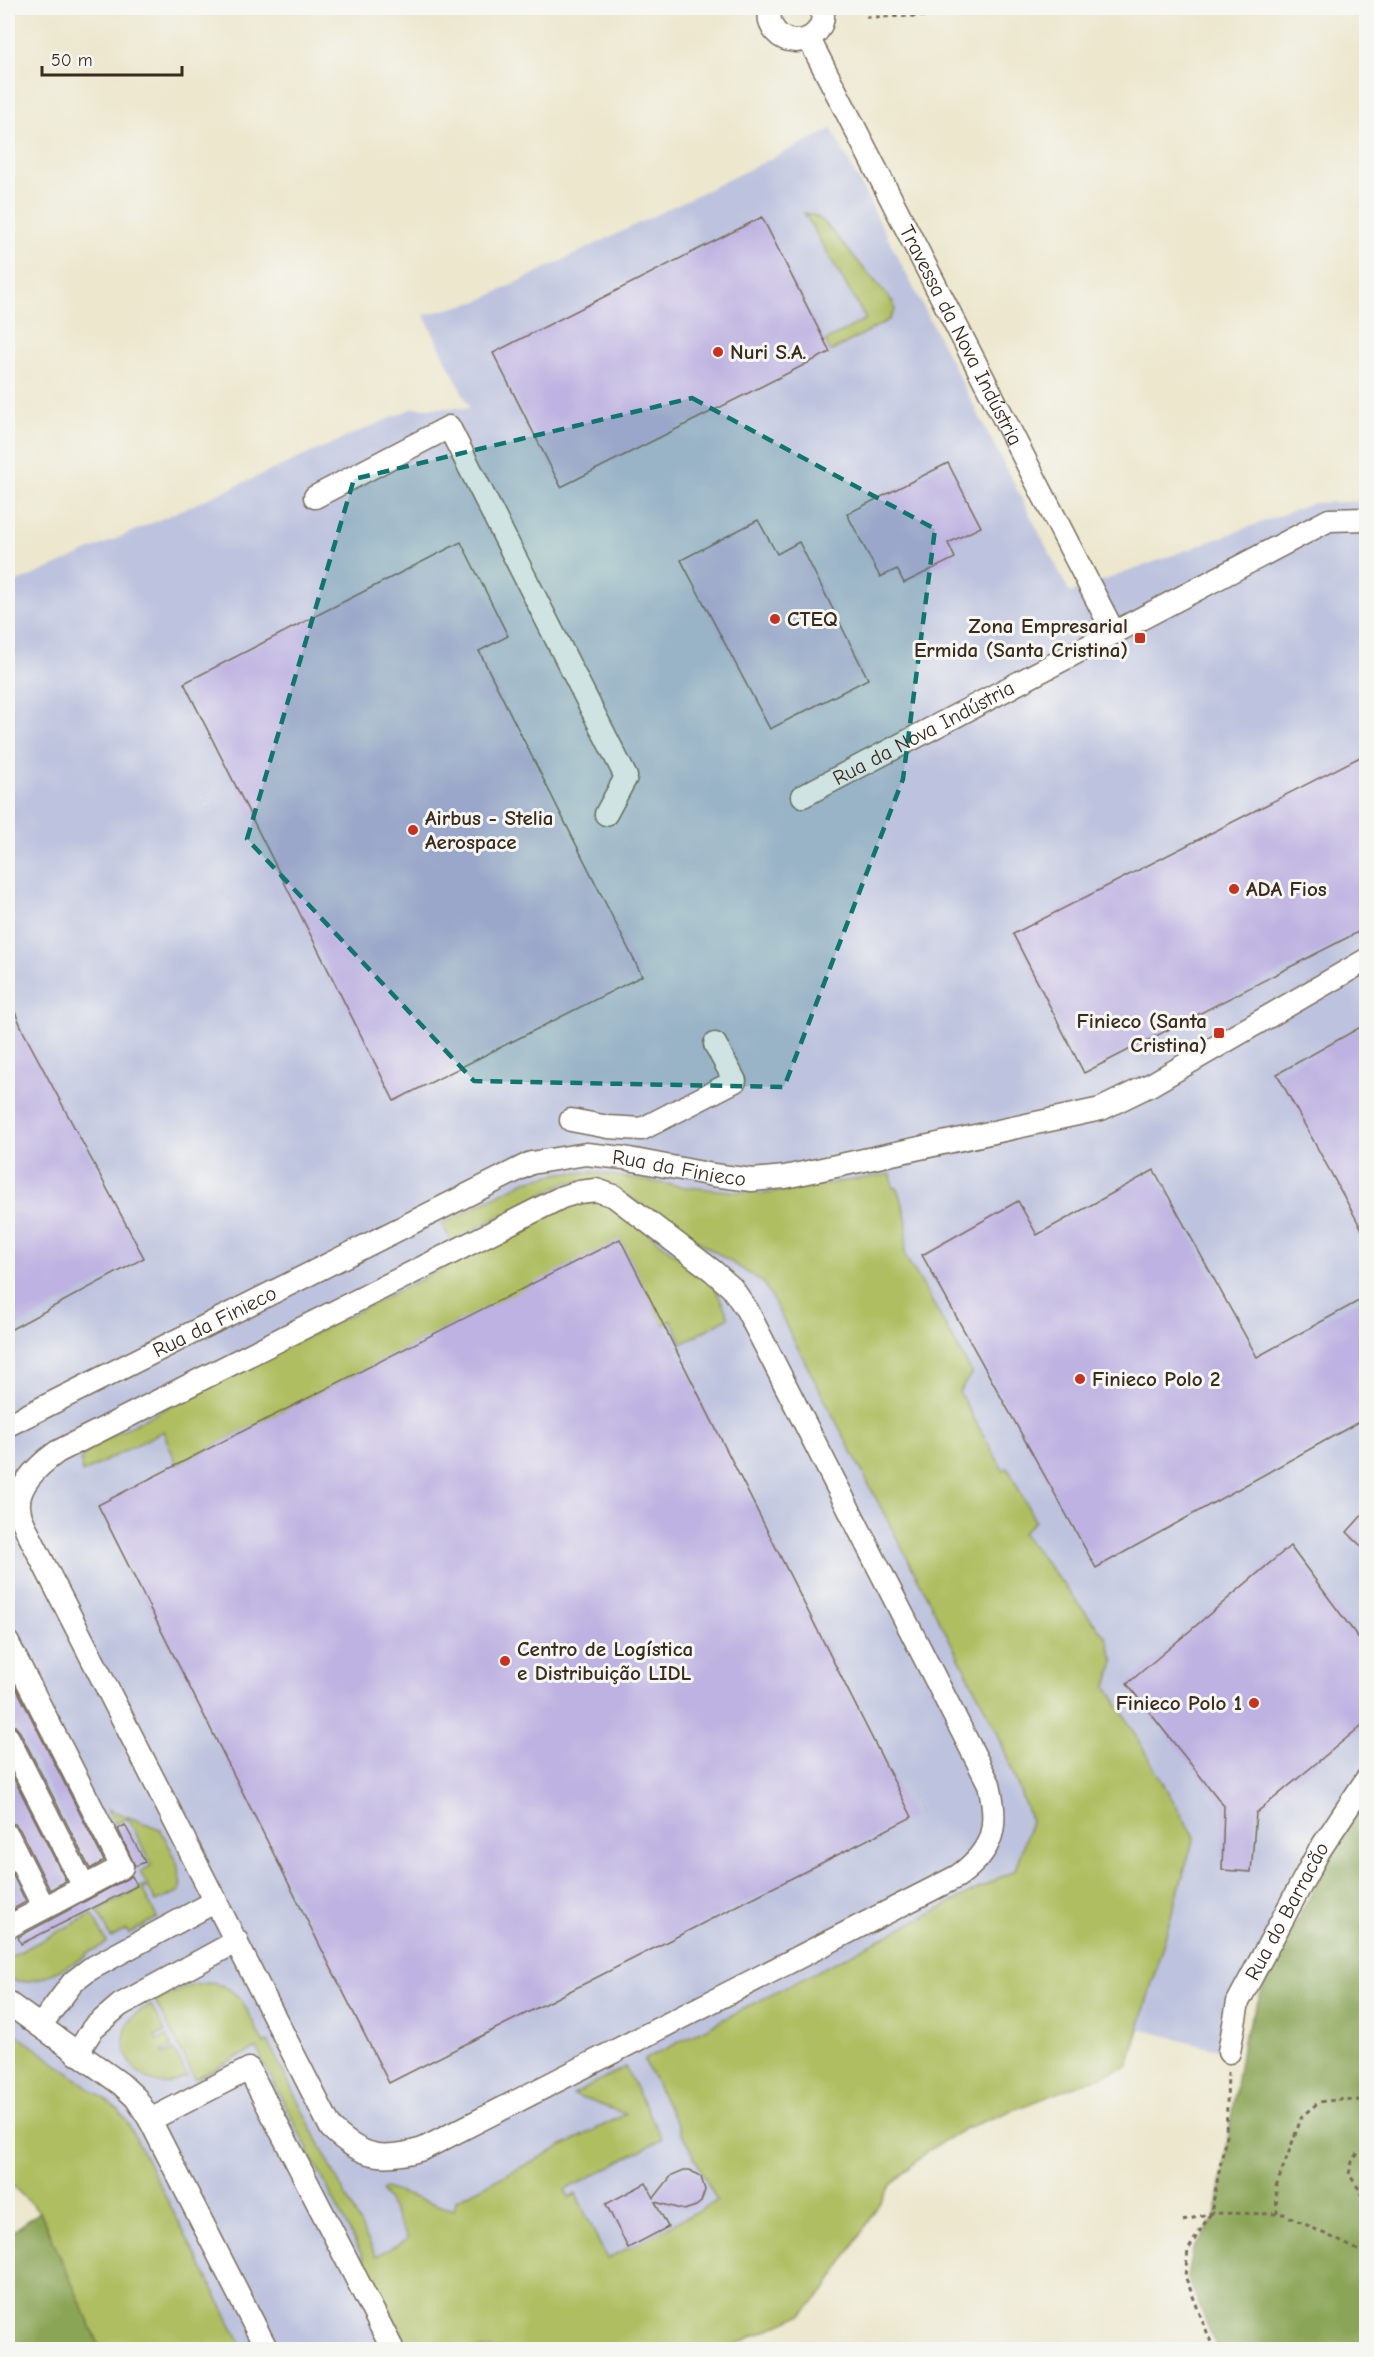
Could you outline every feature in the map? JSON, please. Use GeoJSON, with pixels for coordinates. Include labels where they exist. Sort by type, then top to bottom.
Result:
{"type":"FeatureCollection","features":[{"type":"Feature","properties":{"kind":"street"},"geometry":{"type":"LineString","coordinates":[[770,8],[770,19],[777,34],[792,41],[809,39],[822,25],[823,8]]}},
{"type":"Feature","properties":{"kind":"street","name":"Travessa da Nova Indústria"},"geometry":{"type":"LineString","coordinates":[[809,39],[1114,633]]}},
{"type":"Feature","properties":{"kind":"street"},"geometry":{"type":"LineString","coordinates":[[315,497],[449,427],[626,777],[606,814]]}},
{"type":"Feature","properties":{"kind":"street","name":"Rua da Nova Indústria"},"geometry":{"type":"LineString","coordinates":[[803,796],[1329,520],[1366,519]]}},
{"type":"Feature","properties":{"kind":"street","name":"Rua da Finieco"},"geometry":{"type":"LineString","coordinates":[[8,1425],[531,1163],[586,1154],[624,1158],[712,1175],[752,1180],[774,1178],[1101,1109],[1152,1084],[1366,960]]}},
{"type":"Feature","properties":{"kind":"street"},"geometry":{"type":"LineString","coordinates":[[571,1119],[608,1127],[642,1129],[735,1081],[716,1044]]}},
{"type":"Feature","properties":{"kind":"street"},"geometry":{"type":"LineString","coordinates":[[596,1190],[614,1196],[732,1288],[747,1310],[989,1784],[994,1808],[993,1831],[986,1849],[974,1865],[958,1876],[423,2149],[397,2157],[381,2156],[360,2150],[346,2143],[331,2128],[27,1531],[19,1512],[15,1489],[57,1452],[562,1197],[596,1190]]}},
{"type":"Feature","properties":{"kind":"street"},"geometry":{"type":"LineString","coordinates":[[8,1642],[122,1867],[8,1927]]}},
{"type":"Feature","properties":{"kind":"street"},"geometry":{"type":"LineString","coordinates":[[8,1738],[84,1887]]}},
{"type":"Feature","properties":{"kind":"street","name":"Rua do Barracão"},"geometry":{"type":"LineString","coordinates":[[1229,2052],[1238,2002],[1318,1851],[1366,1780]]}},
{"type":"Feature","properties":{"kind":"street"},"geometry":{"type":"LineString","coordinates":[[8,1836],[44,1908]]}},
{"type":"Feature","properties":{"kind":"street"},"geometry":{"type":"LineString","coordinates":[[40,2026],[74,1982],[90,1969],[216,1901]]}},
{"type":"Feature","properties":{"kind":"street"},"geometry":{"type":"LineString","coordinates":[[77,2054],[93,2028],[120,2005],[237,1941]]}},
{"type":"Feature","properties":{"kind":"street"},"geometry":{"type":"LineString","coordinates":[[8,2003],[136,2098],[150,2120],[267,2349]]}},
{"type":"Feature","properties":{"kind":"street"},"geometry":{"type":"LineString","coordinates":[[150,2120],[249,2069],[392,2348],[390,2349]]}},
{"type":"Feature","properties":{"kind":"path"},"geometry":{"type":"LineString","coordinates":[[862,8],[867,16],[927,16],[944,8]]}},
{"type":"Feature","properties":{"kind":"path"},"geometry":{"type":"LineString","coordinates":[[1214,2349],[1185,2276],[1188,2250],[1211,2213],[1226,2136],[1229,2052]]}},
{"type":"Feature","properties":{"kind":"path"},"geometry":{"type":"LineString","coordinates":[[1277,2214],[1276,2187],[1302,2116],[1319,2102],[1346,2099],[1366,2101]]}},
{"type":"Feature","properties":{"kind":"path"},"geometry":{"type":"LineString","coordinates":[[1366,2151],[1359,2152],[1352,2162],[1349,2174],[1366,2200]]}},
{"type":"Feature","properties":{"kind":"path"},"geometry":{"type":"LineString","coordinates":[[1183,2221],[1211,2213],[1284,2214],[1366,2254]]}},
{"type":"Feature","properties":{"kind":"highlighted area"},"geometry":{"type":"Polygon","coordinates":[[[692,398],[935,529],[903,779],[784,1087],[474,1081],[247,839],[354,479],[692,398]]]}},
{"type":"Feature","properties":{"kind":"shaded area"},"geometry":{"type":"Polygon","coordinates":[[[832,129],[1070,593],[1314,503],[1366,501],[1366,1780],[1238,2002],[1229,2052],[1140,2029],[1128,2066],[964,2129],[930,2149],[890,2186],[827,2288],[803,2314],[725,2349],[101,2349],[40,2212],[8,2182],[8,585],[413,408],[470,408],[424,315],[479,301],[832,129]]]}},
{"type":"Feature","properties":{"kind":"green space"},"geometry":{"type":"Polygon","coordinates":[[[804,213],[816,216],[824,222],[893,302],[895,310],[889,320],[830,352],[825,341],[866,319],[804,213]]]}},
{"type":"Feature","properties":{"kind":"green space"},"geometry":{"type":"Polygon","coordinates":[[[593,1172],[684,1187],[763,1194],[891,1174],[893,1188],[897,1188],[906,1216],[905,1255],[907,1261],[972,1373],[959,1392],[1003,1470],[1008,1468],[1035,1521],[1022,1533],[1107,1639],[1114,1662],[1107,1686],[1194,1837],[1128,2066],[964,2129],[930,2149],[890,2186],[827,2288],[803,2314],[725,2349],[410,2349],[256,2048],[195,2079],[156,2002],[188,1987],[209,1983],[229,1990],[239,1998],[264,2044],[268,2042],[376,2256],[408,2239],[382,2190],[385,2188],[453,2210],[456,2200],[626,2114],[573,2095],[625,2067],[662,2139],[565,2190],[569,2198],[576,2194],[607,2259],[717,2201],[644,2060],[1015,1870],[1031,1821],[997,1731],[764,1283],[604,1181],[567,1182],[451,1241],[442,1224],[526,1181],[561,1173],[593,1172]]]}},
{"type":"Feature","properties":{"kind":"green space"},"geometry":{"type":"Polygon","coordinates":[[[580,1199],[609,1203],[707,1279],[715,1288],[729,1317],[683,1343],[671,1320],[663,1325],[620,1240],[177,1465],[163,1431],[82,1473],[81,1460],[93,1445],[580,1199]]]}},
{"type":"Feature","properties":{"kind":"green space"},"geometry":{"type":"Polygon","coordinates":[[[1366,1803],[1366,2349],[1217,2349],[1187,2276],[1192,2251],[1216,2217],[1243,2040],[1270,1970],[1344,1833],[1366,1803]]]}},
{"type":"Feature","properties":{"kind":"green space"},"geometry":{"type":"Polygon","coordinates":[[[107,1809],[160,1829],[178,1866],[180,1891],[156,1902],[140,1872],[152,1865],[128,1818],[115,1824],[107,1809]]]}},
{"type":"Feature","properties":{"kind":"green space"},"geometry":{"type":"Polygon","coordinates":[[[144,1886],[146,1888],[143,1890],[157,1918],[129,1934],[126,1930],[111,1938],[98,1911],[144,1886]]]}},
{"type":"Feature","properties":{"kind":"green space"},"geometry":{"type":"Polygon","coordinates":[[[92,1914],[107,1943],[58,1971],[38,1979],[18,1981],[8,1979],[8,1958],[92,1914]]]}},
{"type":"Feature","properties":{"kind":"green space"},"geometry":{"type":"Polygon","coordinates":[[[151,2005],[165,2032],[155,2036],[157,2041],[166,2036],[172,2047],[162,2052],[164,2055],[174,2050],[187,2076],[171,2083],[154,2082],[144,2076],[135,2069],[125,2050],[126,2028],[138,2012],[151,2005]]]}},
{"type":"Feature","properties":{"kind":"green space"},"geometry":{"type":"Polygon","coordinates":[[[8,2028],[119,2110],[244,2349],[101,2349],[40,2212],[8,2182],[8,2028]]]}},
{"type":"Feature","properties":{"kind":"green space"},"geometry":{"type":"Polygon","coordinates":[[[40,2212],[101,2349],[8,2349],[8,2235],[40,2212]]]}},
{"type":"Feature","properties":{"kind":"building","name":"Nuri S.A."},"geometry":{"type":"Polygon","coordinates":[[[762,217],[830,352],[561,487],[493,353],[762,217]]]}},
{"type":"Feature","properties":{"kind":"building"},"geometry":{"type":"Polygon","coordinates":[[[948,463],[981,527],[948,543],[955,558],[904,583],[897,569],[880,577],[847,514],[948,463]]]}},
{"type":"Feature","properties":{"kind":"building","name":"CTEQ"},"geometry":{"type":"Polygon","coordinates":[[[758,520],[777,554],[799,542],[868,679],[770,729],[681,560],[758,520]]]}},
{"type":"Feature","properties":{"kind":"building","name":"Airbus - Stelia Aerospace"},"geometry":{"type":"Polygon","coordinates":[[[461,542],[508,636],[479,651],[642,976],[394,1101],[184,683],[461,542]]]}},
{"type":"Feature","properties":{"kind":"building","name":"ADA Fios"},"geometry":{"type":"Polygon","coordinates":[[[1366,754],[1366,928],[1084,1073],[1013,934],[1366,754]]]}},
{"type":"Feature","properties":{"kind":"building"},"geometry":{"type":"Polygon","coordinates":[[[8,996],[24,1033],[144,1258],[8,1331],[8,996]]]}},
{"type":"Feature","properties":{"kind":"building"},"geometry":{"type":"Polygon","coordinates":[[[1366,1024],[1366,1237],[1277,1074],[1366,1024]]]}},
{"type":"Feature","properties":{"kind":"building","name":"Finieco Polo 2"},"geometry":{"type":"Polygon","coordinates":[[[1154,1170],[1257,1357],[1366,1297],[1366,1418],[1096,1568],[922,1255],[1018,1201],[1037,1235],[1154,1170]]]}},
{"type":"Feature","properties":{"kind":"building","name":"Centro de Logística e Distribuição LIDL"},"geometry":{"type":"Polygon","coordinates":[[[620,1239],[912,1817],[389,2083],[98,1505],[620,1239]]]}},
{"type":"Feature","properties":{"kind":"building"},"geometry":{"type":"Polygon","coordinates":[[[1366,1511],[1366,1551],[1347,1532],[1366,1511]]]}},
{"type":"Feature","properties":{"kind":"building","name":"Finieco Polo 1"},"geometry":{"type":"Polygon","coordinates":[[[1290,1546],[1366,1648],[1366,1722],[1256,1813],[1251,1872],[1222,1870],[1224,1806],[1127,1684],[1290,1546]]]}},
{"type":"Feature","properties":{"kind":"building"},"geometry":{"type":"Polygon","coordinates":[[[8,1672],[104,1861],[90,1869],[20,1732],[15,1726],[8,1725],[8,1672]]]}},
{"type":"Feature","properties":{"kind":"building"},"geometry":{"type":"Polygon","coordinates":[[[8,1767],[66,1881],[50,1890],[20,1830],[15,1824],[8,1823],[8,1767]]]}},
{"type":"Feature","properties":{"kind":"building"},"geometry":{"type":"Polygon","coordinates":[[[125,1825],[145,1862],[135,1866],[118,1829],[125,1825]]]}},
{"type":"Feature","properties":{"kind":"building"},"geometry":{"type":"Polygon","coordinates":[[[8,1865],[26,1902],[8,1912],[8,1865]]]}},
{"type":"Feature","properties":{"kind":"building"},"geometry":{"type":"Polygon","coordinates":[[[132,1876],[137,1886],[21,1944],[18,1937],[132,1876]]]}},
{"type":"Feature","properties":{"kind":"building"},"geometry":{"type":"Polygon","coordinates":[[[690,2170],[701,2177],[705,2190],[701,2202],[684,2210],[655,2202],[668,2227],[628,2248],[606,2204],[646,2183],[654,2198],[672,2175],[690,2170]]]}},
{"type":"Feature","properties":{"kind":"place","name":"Nuri S.A."},"geometry":{"type":"Point","coordinates":[718,352]}},
{"type":"Feature","properties":{"kind":"place","name":"CTEQ"},"geometry":{"type":"Point","coordinates":[775,619]}},
{"type":"Feature","properties":{"kind":"place","name":"Zona Empresarial Ermida (Santa Cristina)"},"geometry":{"type":"Point","coordinates":[1140,638]}},
{"type":"Feature","properties":{"kind":"place","name":"Airbus - Stelia Aerospace"},"geometry":{"type":"Point","coordinates":[413,830]}},
{"type":"Feature","properties":{"kind":"place","name":"ADA Fios"},"geometry":{"type":"Point","coordinates":[1234,889]}},
{"type":"Feature","properties":{"kind":"place","name":"Finieco (Santa Cristina)"},"geometry":{"type":"Point","coordinates":[1219,1033]}},
{"type":"Feature","properties":{"kind":"place","name":"Finieco Polo 2"},"geometry":{"type":"Point","coordinates":[1080,1379]}},
{"type":"Feature","properties":{"kind":"place","name":"Centro de Logística e Distribuição LIDL"},"geometry":{"type":"Point","coordinates":[505,1661]}},
{"type":"Feature","properties":{"kind":"place","name":"Finieco Polo 1"},"geometry":{"type":"Point","coordinates":[1254,1703]}}]}
